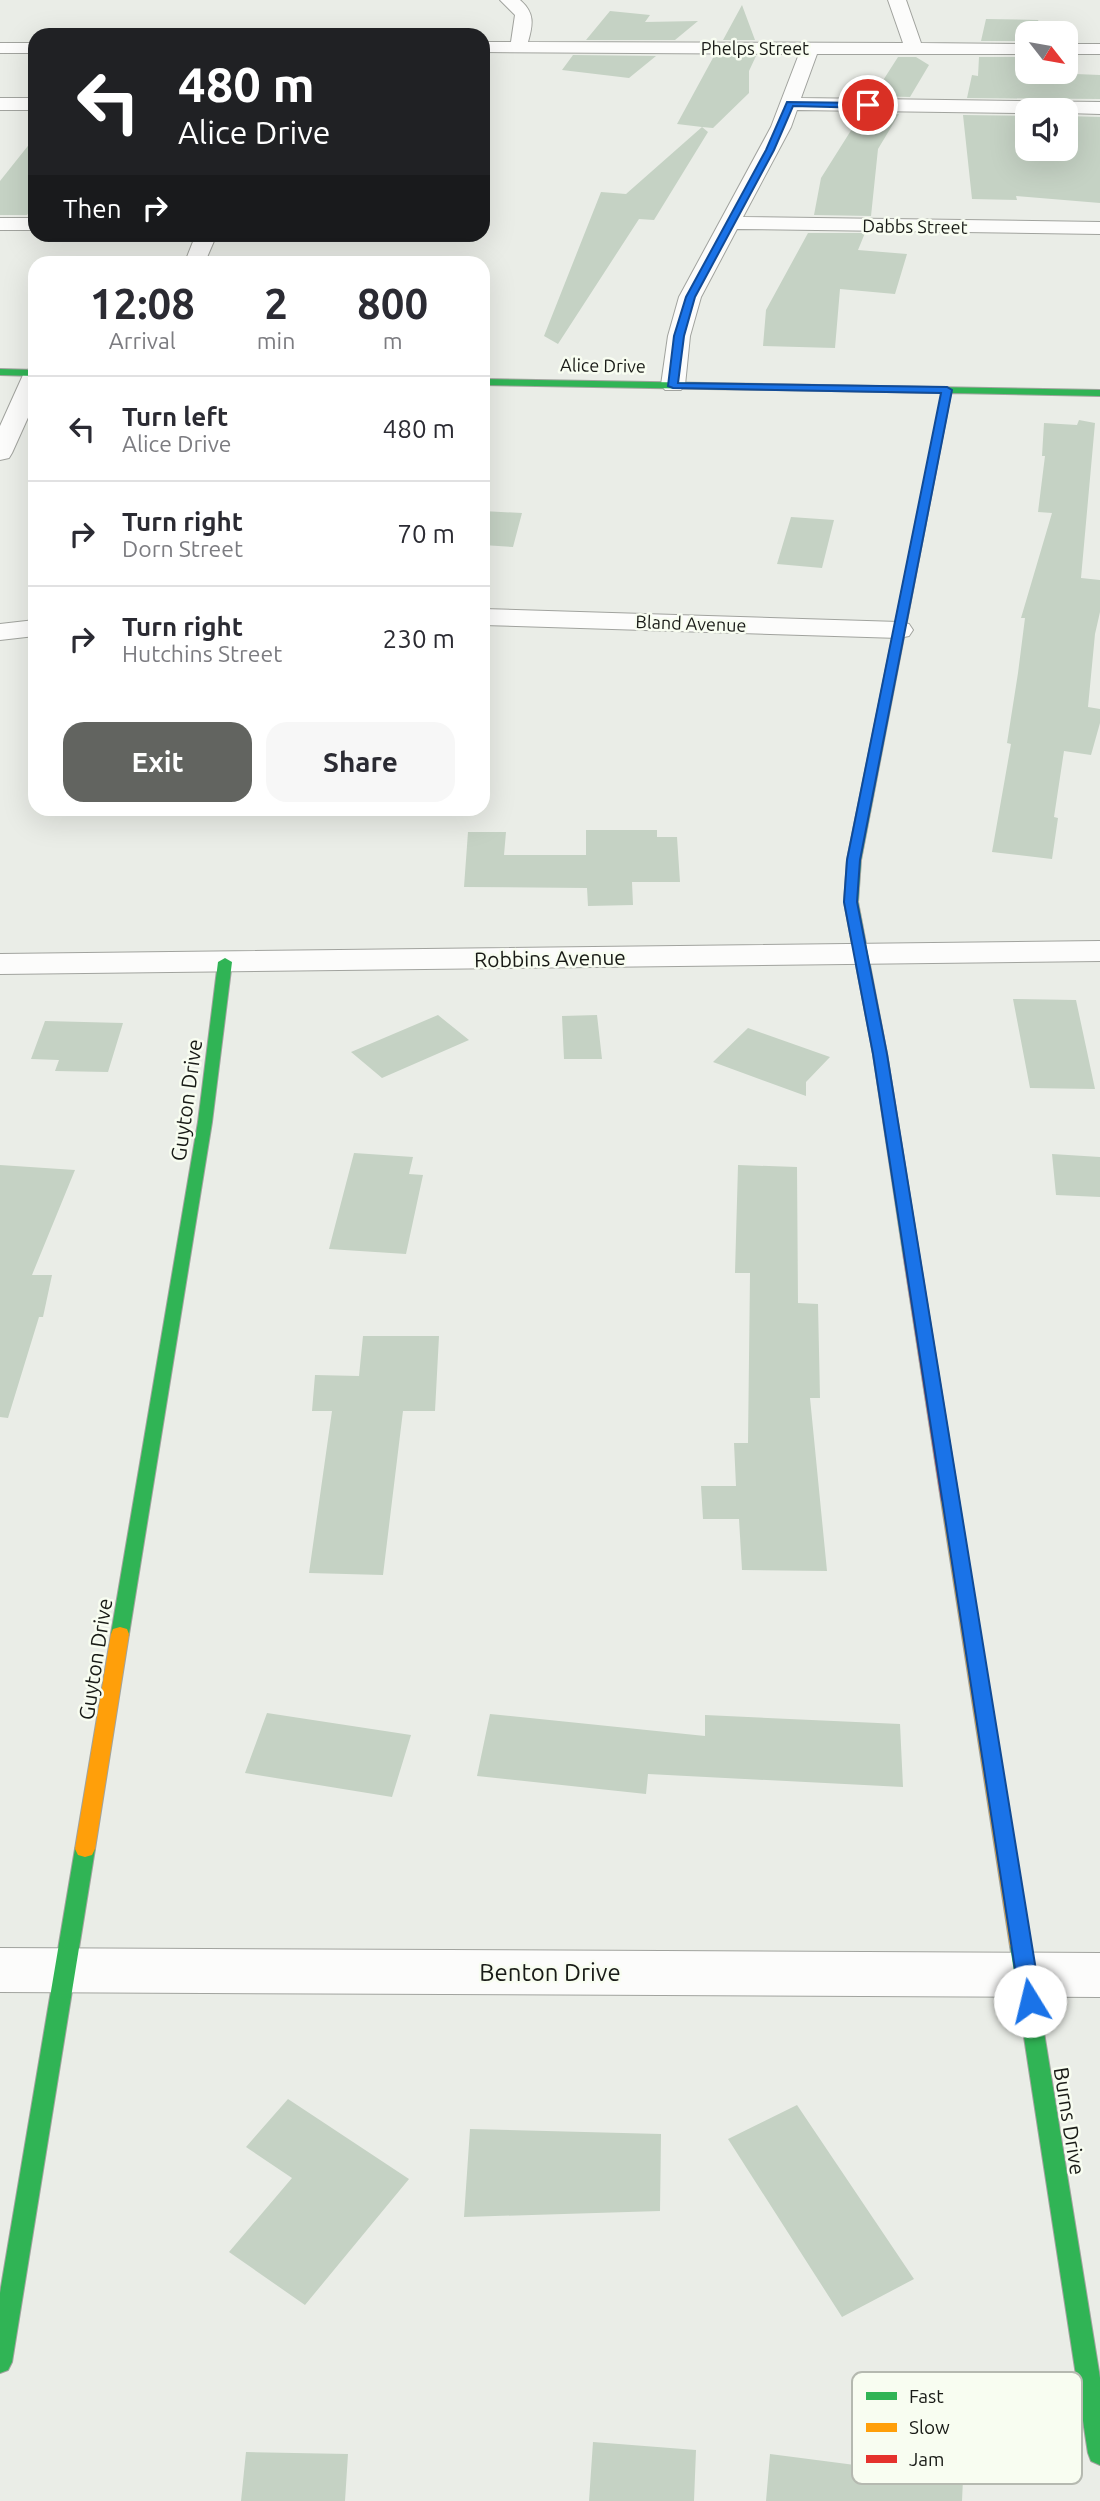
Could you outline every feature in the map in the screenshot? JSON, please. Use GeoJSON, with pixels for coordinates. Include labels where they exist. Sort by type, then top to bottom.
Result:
{"type":"FeatureCollection","features":[{"type":"Feature","properties":{"kind":"street"},"geometry":{"type":"LineString","coordinates":[[509,0],[524,11],[525,18],[518,48]]}},
{"type":"Feature","properties":{"kind":"street"},"geometry":{"type":"LineString","coordinates":[[897,0],[914,49]]}},
{"type":"Feature","properties":{"kind":"street","name":"Phelps Street"},"geometry":{"type":"LineString","coordinates":[[490,47],[1015,49]]}},
{"type":"Feature","properties":{"kind":"street"},"geometry":{"type":"LineString","coordinates":[[0,48],[28,48]]}},
{"type":"Feature","properties":{"kind":"street"},"geometry":{"type":"LineString","coordinates":[[673,386],[679,336],[691,297],[770,150],[810,48]]}},
{"type":"Feature","properties":{"kind":"street"},"geometry":{"type":"LineString","coordinates":[[1078,49],[1100,49]]}},
{"type":"Feature","properties":{"kind":"street"},"geometry":{"type":"LineString","coordinates":[[0,104],[28,104]]}},
{"type":"Feature","properties":{"kind":"street"},"geometry":{"type":"LineString","coordinates":[[790,104],[1100,108]]}},
{"type":"Feature","properties":{"kind":"street","name":"Dabbs Street"},"geometry":{"type":"LineString","coordinates":[[729,223],[1100,228]]}},
{"type":"Feature","properties":{"kind":"street"},"geometry":{"type":"LineString","coordinates":[[0,224],[28,224]]}},
{"type":"Feature","properties":{"kind":"street"},"geometry":{"type":"LineString","coordinates":[[0,372],[28,374]]}},
{"type":"Feature","properties":{"kind":"street","name":"Alice Drive"},"geometry":{"type":"LineString","coordinates":[[490,382],[1100,393]]}},
{"type":"Feature","properties":{"kind":"street"},"geometry":{"type":"LineString","coordinates":[[0,453],[28,390]]}},
{"type":"Feature","properties":{"kind":"street","name":"Burns Drive"},"geometry":{"type":"LineString","coordinates":[[947,390],[853,860],[851,902],[882,1067],[1100,2453]]}},
{"type":"Feature","properties":{"kind":"street","name":"Bland Avenue"},"geometry":{"type":"LineString","coordinates":[[490,617],[899,630]]}},
{"type":"Feature","properties":{"kind":"street"},"geometry":{"type":"LineString","coordinates":[[0,632],[28,629]]}},
{"type":"Feature","properties":{"kind":"street","name":"Robbins Avenue"},"geometry":{"type":"LineString","coordinates":[[0,964],[1100,951]]}},
{"type":"Feature","properties":{"kind":"street","name":"Guyton Drive"},"geometry":{"type":"LineString","coordinates":[[0,2362],[205,1122],[225,962]]}},
{"type":"Feature","properties":{"kind":"street","name":"Benton Drive"},"geometry":{"type":"LineString","coordinates":[[0,1970],[1100,1975]]}},
{"type":"Feature","properties":{"kind":"building"},"geometry":{"type":"Polygon","coordinates":[[[742,5],[755,40],[723,40],[742,5]]]}},
{"type":"Feature","properties":{"kind":"building"},"geometry":{"type":"Polygon","coordinates":[[[610,11],[650,15],[645,22],[698,21],[675,40],[586,40],[610,11]]]}},
{"type":"Feature","properties":{"kind":"building"},"geometry":{"type":"Polygon","coordinates":[[[986,19],[1038,21],[1015,21],[1015,41],[981,41],[986,19]]]}},
{"type":"Feature","properties":{"kind":"building"},"geometry":{"type":"Polygon","coordinates":[[[573,55],[656,56],[629,78],[562,70],[573,55]]]}},
{"type":"Feature","properties":{"kind":"building"},"geometry":{"type":"Polygon","coordinates":[[[714,56],[756,56],[749,71],[749,93],[713,128],[677,124],[714,56]]]}},
{"type":"Feature","properties":{"kind":"building"},"geometry":{"type":"Polygon","coordinates":[[[898,57],[916,57],[929,65],[910,97],[873,96],[898,57]]]}},
{"type":"Feature","properties":{"kind":"building"},"geometry":{"type":"Polygon","coordinates":[[[979,57],[1015,57],[1015,84],[1078,84],[1078,74],[1100,75],[1100,99],[967,98],[972,75],[978,76],[979,57]]]}},
{"type":"Feature","properties":{"kind":"building"},"geometry":{"type":"Polygon","coordinates":[[[862,113],[899,114],[878,149],[871,216],[814,215],[821,178],[862,113]]]}},
{"type":"Feature","properties":{"kind":"building"},"geometry":{"type":"Polygon","coordinates":[[[963,115],[1015,116],[1015,161],[1078,161],[1078,116],[1100,117],[1100,203],[1016,196],[1017,200],[972,199],[963,115]]]}},
{"type":"Feature","properties":{"kind":"building"},"geometry":{"type":"Polygon","coordinates":[[[702,127],[708,132],[654,220],[639,219],[558,344],[544,336],[601,192],[626,194],[702,127]]]}},
{"type":"Feature","properties":{"kind":"building"},"geometry":{"type":"Polygon","coordinates":[[[28,146],[27,215],[0,215],[0,181],[28,146]]]}},
{"type":"Feature","properties":{"kind":"building"},"geometry":{"type":"Polygon","coordinates":[[[808,233],[865,233],[858,250],[907,254],[895,294],[840,289],[835,348],[763,346],[766,310],[808,233]]]}},
{"type":"Feature","properties":{"kind":"building"},"geometry":{"type":"Polygon","coordinates":[[[1079,420],[1095,423],[1081,578],[1100,580],[1100,612],[1095,634],[1088,707],[1100,709],[1100,723],[1091,755],[1064,751],[1054,817],[1058,818],[1052,859],[992,852],[1011,744],[1007,743],[1025,618],[1021,618],[1052,513],[1038,512],[1045,456],[1042,456],[1044,423],[1077,425],[1079,420]]]}},
{"type":"Feature","properties":{"kind":"building"},"geometry":{"type":"Polygon","coordinates":[[[490,511],[522,513],[513,547],[490,545],[490,511]]]}},
{"type":"Feature","properties":{"kind":"building"},"geometry":{"type":"Polygon","coordinates":[[[791,517],[834,520],[822,568],[777,564],[791,517]]]}},
{"type":"Feature","properties":{"kind":"building"},"geometry":{"type":"Polygon","coordinates":[[[586,830],[657,830],[657,837],[677,837],[680,882],[632,882],[633,905],[588,906],[587,888],[464,887],[468,832],[506,832],[504,855],[586,855],[586,830]]]}},
{"type":"Feature","properties":{"kind":"building"},"geometry":{"type":"Polygon","coordinates":[[[1013,999],[1076,1000],[1095,1089],[1030,1088],[1013,999]]]}},
{"type":"Feature","properties":{"kind":"building"},"geometry":{"type":"Polygon","coordinates":[[[438,1015],[469,1040],[382,1078],[351,1052],[438,1015]]]}},
{"type":"Feature","properties":{"kind":"building"},"geometry":{"type":"Polygon","coordinates":[[[597,1015],[602,1059],[564,1059],[562,1016],[597,1015]]]}},
{"type":"Feature","properties":{"kind":"building"},"geometry":{"type":"Polygon","coordinates":[[[45,1021],[123,1023],[108,1072],[55,1071],[59,1060],[31,1059],[45,1021]]]}},
{"type":"Feature","properties":{"kind":"building"},"geometry":{"type":"Polygon","coordinates":[[[748,1028],[830,1057],[806,1082],[806,1096],[713,1062],[748,1028]]]}},
{"type":"Feature","properties":{"kind":"building"},"geometry":{"type":"Polygon","coordinates":[[[354,1153],[413,1157],[409,1174],[423,1175],[406,1254],[329,1249],[354,1153]]]}},
{"type":"Feature","properties":{"kind":"building"},"geometry":{"type":"Polygon","coordinates":[[[1052,1154],[1100,1157],[1100,1197],[1056,1195],[1052,1154]]]}},
{"type":"Feature","properties":{"kind":"building"},"geometry":{"type":"Polygon","coordinates":[[[0,1165],[75,1170],[32,1275],[52,1275],[43,1317],[39,1317],[8,1418],[0,1417],[0,1165]]]}},
{"type":"Feature","properties":{"kind":"building"},"geometry":{"type":"Polygon","coordinates":[[[738,1165],[797,1167],[798,1303],[818,1304],[820,1398],[810,1398],[827,1571],[742,1570],[739,1519],[703,1519],[701,1486],[736,1486],[734,1443],[748,1443],[750,1273],[735,1273],[738,1165]]]}},
{"type":"Feature","properties":{"kind":"building"},"geometry":{"type":"Polygon","coordinates":[[[363,1336],[439,1336],[435,1411],[403,1411],[383,1575],[309,1573],[332,1411],[312,1411],[315,1375],[359,1376],[363,1336]]]}},
{"type":"Feature","properties":{"kind":"building"},"geometry":{"type":"Polygon","coordinates":[[[267,1713],[411,1735],[392,1797],[245,1773],[267,1713]]]}},
{"type":"Feature","properties":{"kind":"building"},"geometry":{"type":"Polygon","coordinates":[[[490,1714],[705,1736],[705,1715],[900,1724],[903,1787],[648,1774],[646,1794],[477,1776],[490,1714]]]}},
{"type":"Feature","properties":{"kind":"building"},"geometry":{"type":"Polygon","coordinates":[[[288,2099],[409,2179],[305,2305],[229,2252],[292,2178],[246,2147],[288,2099]]]}},
{"type":"Feature","properties":{"kind":"building"},"geometry":{"type":"Polygon","coordinates":[[[797,2105],[914,2279],[842,2317],[728,2139],[797,2105]]]}},
{"type":"Feature","properties":{"kind":"building"},"geometry":{"type":"Polygon","coordinates":[[[470,2129],[661,2134],[660,2211],[464,2217],[470,2129]]]}},
{"type":"Feature","properties":{"kind":"building"},"geometry":{"type":"Polygon","coordinates":[[[593,2442],[696,2450],[694,2501],[589,2501],[593,2442]]]}},
{"type":"Feature","properties":{"kind":"building"},"geometry":{"type":"Polygon","coordinates":[[[246,2452],[348,2454],[345,2501],[241,2501],[246,2452]]]}},
{"type":"Feature","properties":{"kind":"building"},"geometry":{"type":"Polygon","coordinates":[[[770,2454],[852,2465],[852,2484],[963,2484],[962,2501],[766,2501],[770,2454]]]}},
{"type":"Feature","properties":{"kind":"traffic: fast"},"geometry":{"type":"LineString","coordinates":[[0,372],[28,373]]}},
{"type":"Feature","properties":{"kind":"traffic: fast"},"geometry":{"type":"LineString","coordinates":[[490,382],[1100,393]]}},
{"type":"Feature","properties":{"kind":"traffic: fast"},"geometry":{"type":"LineString","coordinates":[[911,1253],[880,1054],[851,902],[854,860],[947,390]]}},
{"type":"Feature","properties":{"kind":"traffic: fast"},"geometry":{"type":"LineString","coordinates":[[120,1634],[205,1122],[225,962]]}},
{"type":"Feature","properties":{"kind":"traffic: fast"},"geometry":{"type":"LineString","coordinates":[[0,2362],[85,1849]]}},
{"type":"Feature","properties":{"kind":"traffic: fast"},"geometry":{"type":"LineString","coordinates":[[1020,1946],[1100,2453]]}},
{"type":"Feature","properties":{"kind":"traffic: slow"},"geometry":{"type":"LineString","coordinates":[[950,1500],[1020,1946]]}},
{"type":"Feature","properties":{"kind":"traffic: slow"},"geometry":{"type":"LineString","coordinates":[[85,1849],[120,1634]]}},
{"type":"Feature","properties":{"kind":"traffic: jam"},"geometry":{"type":"LineString","coordinates":[[911,1253],[950,1500]]}},
{"type":"Feature","properties":{"kind":"route"},"geometry":{"type":"LineString","coordinates":[[868,105],[790,104],[770,150],[691,297],[679,336],[673,386],[947,390],[853,860],[851,902],[880,1054],[1030,2001]]}}]}
